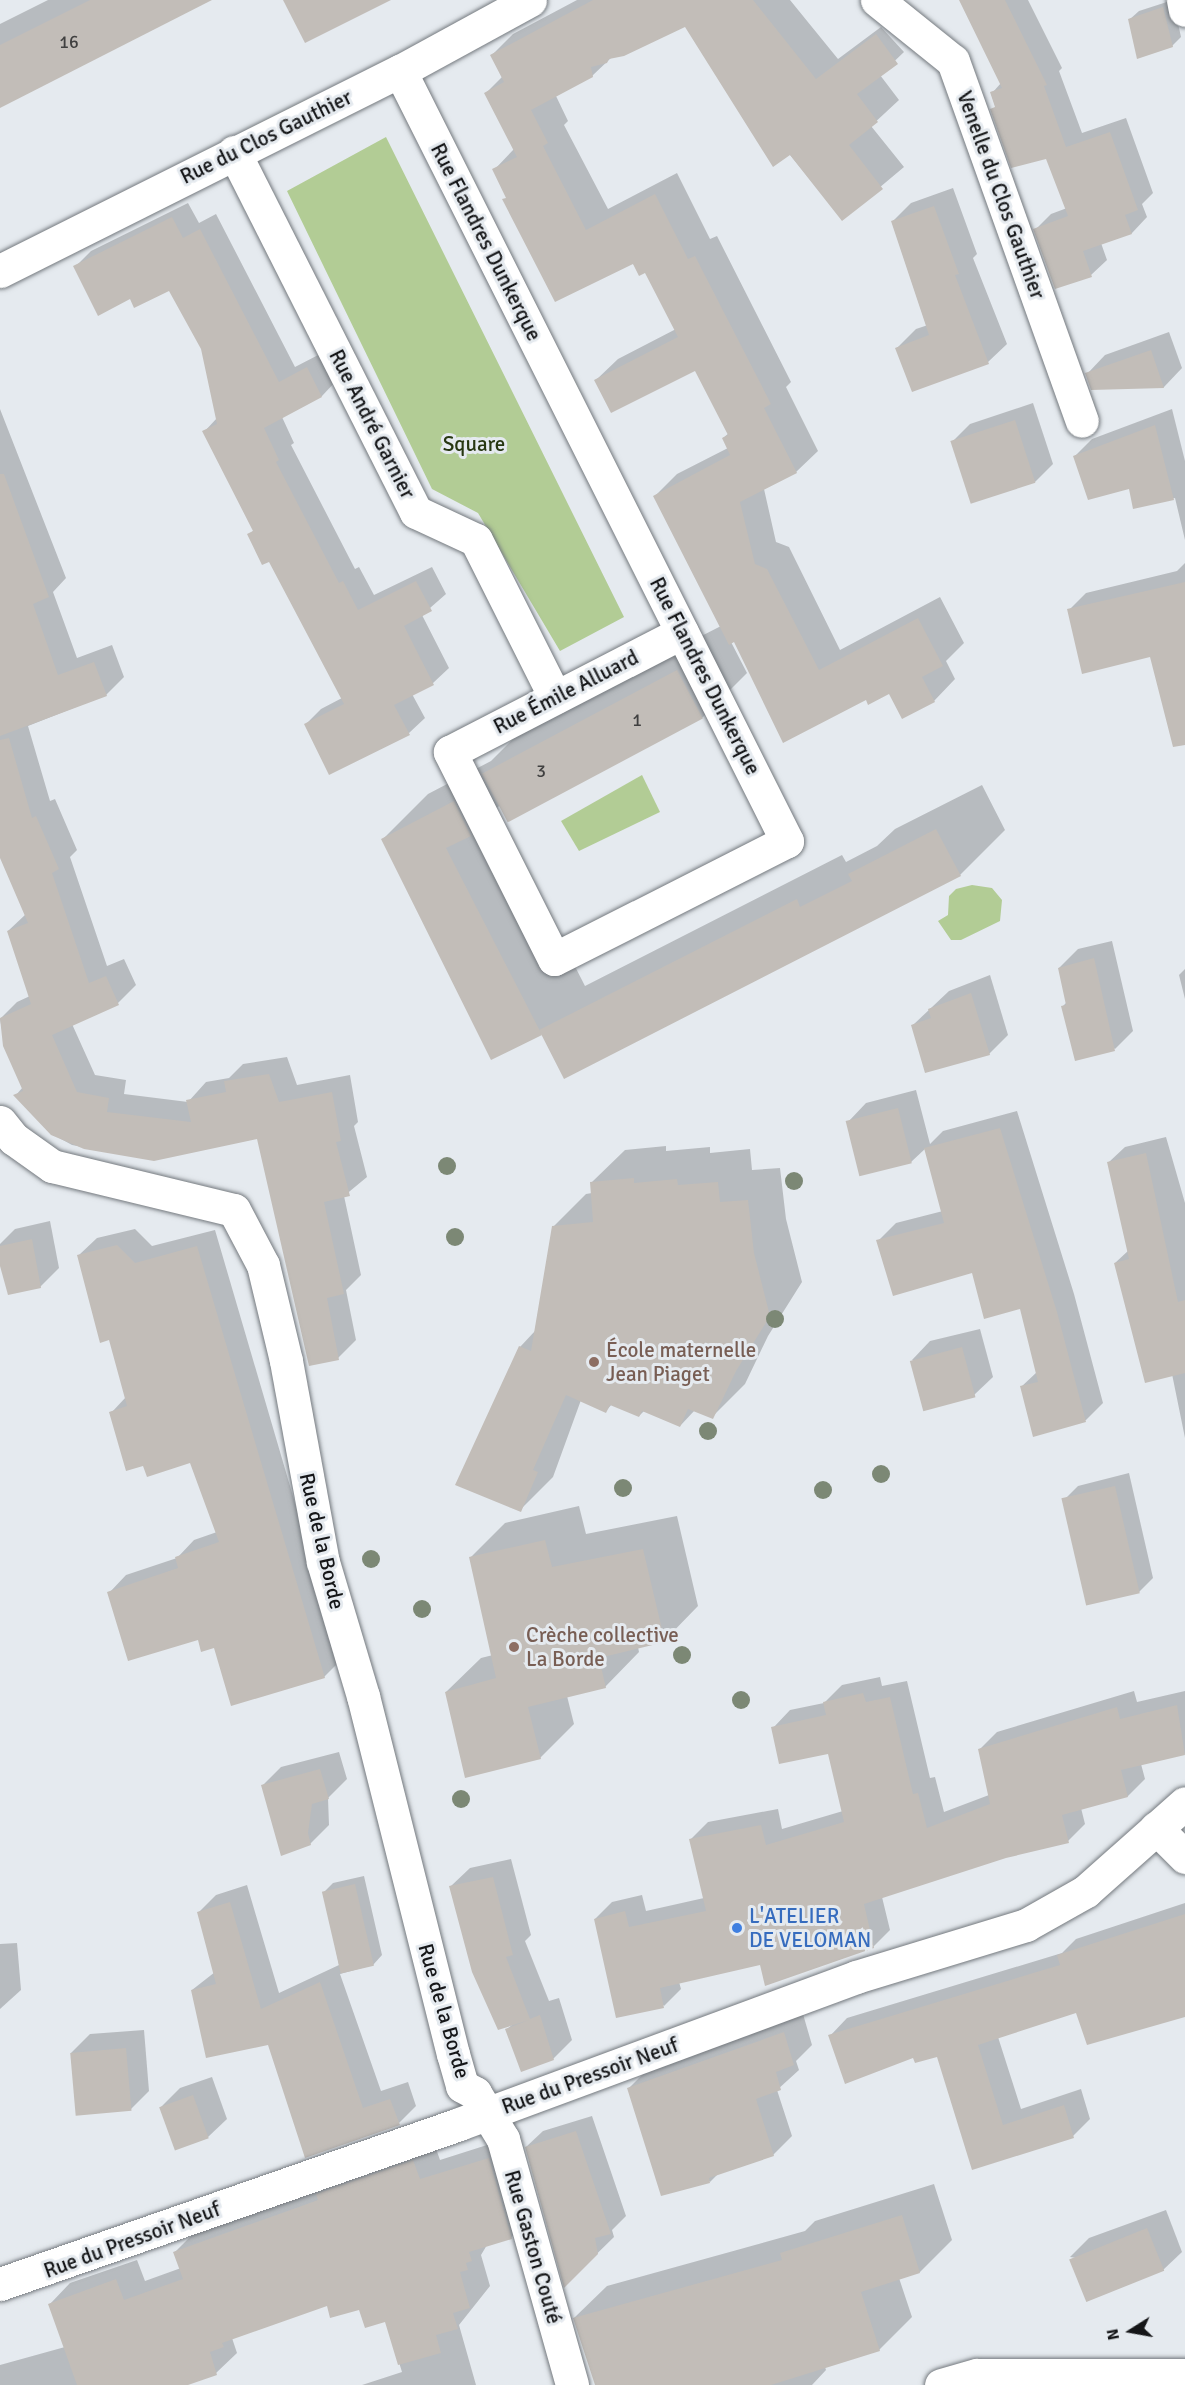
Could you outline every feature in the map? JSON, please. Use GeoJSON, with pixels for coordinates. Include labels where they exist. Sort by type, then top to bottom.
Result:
{"type":"FeatureCollection","features":[{"type":"Feature","properties":{"kind":"street","name":"Rue du Clos Gauthier"},"geometry":{"type":"LineString","coordinates":[[0,271],[400,71],[530,0]]}},
{"type":"Feature","properties":{"kind":"street","name":"Venelle du Clos Gauthier"},"geometry":{"type":"LineString","coordinates":[[877,0],[953,61],[1082,421]]}},
{"type":"Feature","properties":{"kind":"street"},"geometry":{"type":"LineString","coordinates":[[1183,0],[1185,10]]}},
{"type":"Feature","properties":{"kind":"street","name":"Rue Flandres Dunkerque"},"geometry":{"type":"LineString","coordinates":[[400,71],[787,841],[554,959],[450,752]]}},
{"type":"Feature","properties":{"kind":"street","name":"Rue André Garnier"},"geometry":{"type":"LineString","coordinates":[[234,152],[417,512],[476,540],[555,697]]}},
{"type":"Feature","properties":{"kind":"street","name":"Rue Émile Alluard"},"geometry":{"type":"LineString","coordinates":[[450,752],[682,632]]}},
{"type":"Feature","properties":{"kind":"street","name":"Rue de la Borde"},"geometry":{"type":"LineString","coordinates":[[0,1122],[14,1140],[52,1166],[234,1210],[263,1265],[286,1361],[323,1562],[363,1696],[453,2054],[462,2086],[475,2093],[489,2112]]}},
{"type":"Feature","properties":{"kind":"street","name":"Rue du Pressoir Neuf"},"geometry":{"type":"LineString","coordinates":[[0,2284],[489,2112],[856,1977],[1026,1925],[1086,1891],[1185,1803]]}},
{"type":"Feature","properties":{"kind":"street"},"geometry":{"type":"LineString","coordinates":[[1156,1828],[1185,1857]]}},
{"type":"Feature","properties":{"kind":"street","name":"Rue Gaston Couté"},"geometry":{"type":"LineString","coordinates":[[489,2112],[503,2139],[572,2385]]}},
{"type":"Feature","properties":{"kind":"street"},"geometry":{"type":"LineString","coordinates":[[941,2385],[977,2375],[1185,2375]]}},
{"type":"Feature","properties":{"kind":"green space","name":"Square"},"geometry":{"type":"Polygon","coordinates":[[[386,137],[624,617],[560,651],[478,513],[432,489],[287,191],[386,137]]]}},
{"type":"Feature","properties":{"kind":"green space"},"geometry":{"type":"Polygon","coordinates":[[[642,775],[660,812],[579,851],[561,821],[642,775]]]}},
{"type":"Feature","properties":{"kind":"green space"},"geometry":{"type":"Polygon","coordinates":[[[972,885],[992,888],[1002,900],[1000,921],[961,940],[951,940],[938,921],[948,915],[949,896],[956,889],[972,885]]]}},
{"type":"Feature","properties":{"kind":"building"},"geometry":{"type":"Polygon","coordinates":[[[90,0],[212,0],[0,108],[0,45],[90,0]]]}},
{"type":"Feature","properties":{"kind":"building"},"geometry":{"type":"Polygon","coordinates":[[[283,0],[391,0],[305,43],[283,0]]]}},
{"type":"Feature","properties":{"kind":"building"},"geometry":{"type":"Polygon","coordinates":[[[593,0],[753,0],[816,79],[876,34],[898,64],[857,94],[878,122],[849,145],[883,189],[842,221],[790,155],[773,167],[685,27],[624,56],[609,59],[607,63],[591,67],[593,77],[531,110],[548,143],[543,146],[586,230],[655,194],[688,259],[695,256],[771,404],[764,408],[797,473],[740,502],[755,564],[767,569],[819,670],[918,618],[943,666],[922,677],[935,702],[902,719],[889,694],[868,705],[866,700],[783,743],[734,642],[729,645],[653,496],[730,455],[722,438],[728,435],[695,371],[611,413],[594,380],[678,337],[645,273],[639,276],[633,264],[555,302],[502,199],[506,198],[492,169],[517,157],[484,93],[504,82],[490,55],[593,0]]]}},
{"type":"Feature","properties":{"kind":"building"},"geometry":{"type":"Polygon","coordinates":[[[959,0],[1005,0],[1047,85],[1044,86],[1066,147],[1110,132],[1138,210],[1125,215],[1132,234],[1083,251],[1092,277],[1055,289],[1033,229],[1068,216],[1046,159],[1011,168],[990,109],[995,107],[990,92],[1002,88],[959,0]]]}},
{"type":"Feature","properties":{"kind":"building"},"geometry":{"type":"Polygon","coordinates":[[[1163,7],[1173,47],[1137,59],[1128,19],[1163,7]]]}},
{"type":"Feature","properties":{"kind":"building"},"geometry":{"type":"Polygon","coordinates":[[[934,206],[959,274],[955,275],[989,364],[912,392],[895,348],[929,335],[891,221],[934,206]]]}},
{"type":"Feature","properties":{"kind":"building"},"geometry":{"type":"Polygon","coordinates":[[[172,217],[183,238],[200,229],[279,382],[307,367],[322,397],[264,428],[279,460],[276,462],[339,583],[343,581],[358,610],[416,581],[432,611],[404,626],[434,685],[394,705],[410,735],[329,775],[304,724],[344,704],[269,562],[262,565],[247,534],[253,531],[202,431],[217,424],[201,349],[169,291],[134,308],[130,299],[98,316],[73,266],[172,217]]]}},
{"type":"Feature","properties":{"kind":"building"},"geometry":{"type":"Polygon","coordinates":[[[1151,350],[1164,388],[1091,390],[1085,373],[1151,350]]]}},
{"type":"Feature","properties":{"kind":"building"},"geometry":{"type":"Polygon","coordinates":[[[1015,420],[1035,483],[971,504],[950,441],[1015,420]]]}},
{"type":"Feature","properties":{"kind":"building"},"geometry":{"type":"Polygon","coordinates":[[[1155,425],[1174,500],[1133,509],[1129,489],[1088,500],[1073,456],[1155,425]]]}},
{"type":"Feature","properties":{"kind":"building"},"geometry":{"type":"Polygon","coordinates":[[[0,474],[4,474],[49,597],[33,604],[58,675],[94,662],[107,696],[0,736],[0,474]]]}},
{"type":"Feature","properties":{"kind":"building"},"geometry":{"type":"Polygon","coordinates":[[[1185,582],[1185,745],[1173,747],[1150,657],[1082,674],[1067,609],[1185,582]]]}},
{"type":"Feature","properties":{"kind":"building"},"geometry":{"type":"Polygon","coordinates":[[[677,670],[703,719],[508,822],[482,774],[677,670]]]}},
{"type":"Feature","properties":{"kind":"building"},"geometry":{"type":"Polygon","coordinates":[[[9,738],[32,818],[36,816],[59,869],[52,873],[89,983],[106,976],[119,1005],[52,1035],[77,1092],[109,1098],[107,1112],[191,1122],[186,1100],[226,1092],[224,1081],[269,1074],[279,1102],[332,1092],[341,1141],[336,1142],[350,1196],[324,1202],[344,1294],[327,1298],[339,1360],[309,1366],[257,1139],[154,1161],[84,1149],[51,1135],[13,1095],[23,1091],[3,1046],[0,1018],[31,1004],[7,931],[28,923],[0,858],[0,740],[9,738]]]}},
{"type":"Feature","properties":{"kind":"building"},"geometry":{"type":"Polygon","coordinates":[[[454,801],[471,836],[446,848],[542,1035],[491,1060],[381,839],[454,801]]]}},
{"type":"Feature","properties":{"kind":"building"},"geometry":{"type":"Polygon","coordinates":[[[936,829],[961,876],[564,1079],[539,1030],[797,899],[800,907],[852,881],[848,874],[936,829]]]}},
{"type":"Feature","properties":{"kind":"building"},"geometry":{"type":"Polygon","coordinates":[[[1094,958],[1115,1051],[1075,1061],[1061,1006],[1066,1005],[1058,968],[1094,958]]]}},
{"type":"Feature","properties":{"kind":"building"},"geometry":{"type":"Polygon","coordinates":[[[971,993],[990,1055],[925,1073],[911,1025],[931,1018],[928,1009],[971,993]]]}},
{"type":"Feature","properties":{"kind":"building"},"geometry":{"type":"Polygon","coordinates":[[[898,1108],[912,1163],[859,1176],[846,1121],[898,1108]]]}},
{"type":"Feature","properties":{"kind":"building"},"geometry":{"type":"Polygon","coordinates":[[[1000,1128],[1057,1312],[1086,1422],[1033,1437],[1020,1386],[1038,1382],[1020,1309],[984,1319],[972,1273],[893,1296],[876,1240],[944,1223],[924,1148],[1000,1128]]]}},
{"type":"Feature","properties":{"kind":"building"},"geometry":{"type":"Polygon","coordinates":[[[1146,1153],[1178,1302],[1185,1300],[1185,1373],[1145,1383],[1114,1263],[1129,1259],[1107,1162],[1146,1153]]]}},
{"type":"Feature","properties":{"kind":"building"},"geometry":{"type":"Polygon","coordinates":[[[634,1178],[634,1183],[677,1179],[678,1185],[718,1182],[720,1202],[748,1200],[754,1253],[770,1316],[736,1371],[713,1419],[688,1409],[680,1427],[642,1411],[639,1417],[610,1405],[606,1413],[566,1395],[533,1470],[538,1472],[521,1512],[455,1485],[519,1346],[531,1351],[552,1226],[593,1222],[590,1182],[634,1178]]]}},
{"type":"Feature","properties":{"kind":"building"},"geometry":{"type":"Polygon","coordinates":[[[32,1239],[41,1288],[8,1295],[0,1266],[0,1246],[32,1239]]]}},
{"type":"Feature","properties":{"kind":"building"},"geometry":{"type":"Polygon","coordinates":[[[117,1245],[135,1263],[197,1246],[325,1678],[231,1706],[214,1648],[201,1652],[198,1640],[128,1661],[107,1592],[178,1568],[175,1557],[219,1542],[190,1463],[147,1477],[143,1466],[126,1471],[109,1412],[127,1406],[109,1340],[100,1343],[77,1255],[117,1245]]]}},
{"type":"Feature","properties":{"kind":"building"},"geometry":{"type":"Polygon","coordinates":[[[962,1347],[975,1397],[923,1411],[910,1361],[962,1347]]]}},
{"type":"Feature","properties":{"kind":"building"},"geometry":{"type":"Polygon","coordinates":[[[1115,1486],[1140,1593],[1086,1606],[1061,1498],[1115,1486]]]}},
{"type":"Feature","properties":{"kind":"building"},"geometry":{"type":"Polygon","coordinates":[[[545,1540],[552,1567],[643,1549],[665,1642],[599,1658],[606,1688],[528,1707],[541,1759],[465,1778],[445,1692],[496,1678],[469,1557],[545,1540]]]}},
{"type":"Feature","properties":{"kind":"building"},"geometry":{"type":"Polygon","coordinates":[[[863,1693],[866,1702],[890,1697],[913,1794],[918,1793],[927,1828],[990,1804],[978,1749],[1117,1707],[1120,1719],[1177,1705],[1185,1755],[1121,1770],[1128,1797],[1062,1815],[1069,1843],[1006,1858],[864,1904],[874,1948],[765,1986],[760,1965],[660,1988],[664,2008],[616,2018],[594,1919],[625,1911],[629,1927],[706,1911],[689,1839],[761,1825],[766,1845],[844,1822],[828,1754],[779,1764],[771,1727],[826,1715],[823,1702],[863,1693]]]}},
{"type":"Feature","properties":{"kind":"building"},"geometry":{"type":"Polygon","coordinates":[[[320,1769],[329,1799],[312,1804],[308,1833],[311,1845],[281,1856],[261,1785],[320,1769]]]}},
{"type":"Feature","properties":{"kind":"building"},"geometry":{"type":"Polygon","coordinates":[[[493,1877],[513,1955],[506,1957],[530,2019],[540,2015],[554,2060],[521,2072],[505,2029],[529,2020],[498,2030],[472,1972],[449,1886],[493,1877]]]}},
{"type":"Feature","properties":{"kind":"building"},"geometry":{"type":"Polygon","coordinates":[[[355,1884],[374,1966],[341,1973],[322,1892],[355,1884]]]}},
{"type":"Feature","properties":{"kind":"building"},"geometry":{"type":"Polygon","coordinates":[[[230,1902],[261,2009],[320,1982],[363,2108],[390,2099],[400,2125],[305,2158],[268,2045],[206,2058],[191,1990],[216,1984],[197,1912],[230,1902]]]}},
{"type":"Feature","properties":{"kind":"building"},"geometry":{"type":"Polygon","coordinates":[[[1185,1914],[1185,2017],[1087,2045],[1076,2013],[978,2045],[1003,2125],[1064,2105],[1074,2138],[972,2170],[937,2057],[915,2063],[913,2058],[845,2084],[828,2035],[1060,1965],[1057,1955],[1185,1914]]]}},
{"type":"Feature","properties":{"kind":"building"},"geometry":{"type":"Polygon","coordinates":[[[784,2032],[794,2065],[776,2072],[781,2090],[756,2099],[774,2156],[709,2178],[710,2183],[661,2196],[627,2088],[784,2032]]]}},
{"type":"Feature","properties":{"kind":"building"},"geometry":{"type":"Polygon","coordinates":[[[126,2048],[131,2111],[76,2116],[70,2053],[126,2048]]]}},
{"type":"Feature","properties":{"kind":"building"},"geometry":{"type":"Polygon","coordinates":[[[193,2095],[209,2138],[175,2151],[159,2107],[193,2095]]]}},
{"type":"Feature","properties":{"kind":"building"},"geometry":{"type":"Polygon","coordinates":[[[576,2131],[611,2234],[595,2238],[598,2254],[564,2288],[525,2147],[576,2131]]]}},
{"type":"Feature","properties":{"kind":"building"},"geometry":{"type":"Polygon","coordinates":[[[489,2158],[512,2239],[469,2252],[472,2261],[466,2263],[468,2270],[460,2272],[470,2308],[453,2313],[458,2329],[436,2335],[441,2353],[398,2365],[385,2322],[365,2328],[359,2310],[330,2318],[327,2306],[222,2343],[224,2347],[210,2352],[217,2375],[188,2385],[77,2385],[48,2304],[116,2279],[124,2300],[183,2279],[173,2252],[318,2200],[316,2194],[413,2160],[420,2179],[489,2158]]]}},
{"type":"Feature","properties":{"kind":"building"},"geometry":{"type":"Polygon","coordinates":[[[902,2215],[920,2273],[861,2292],[880,2351],[771,2385],[595,2385],[573,2318],[782,2260],[780,2253],[902,2215]]]}},
{"type":"Feature","properties":{"kind":"building"},"geometry":{"type":"Polygon","coordinates":[[[1147,2228],[1164,2271],[1086,2302],[1069,2259],[1147,2228]]]}},
{"type":"Feature","properties":{"kind":"place","name":"École maternelle Jean Piaget"},"geometry":{"type":"Point","coordinates":[594,1362]}},
{"type":"Feature","properties":{"kind":"place","name":"Crèche collective La Borde"},"geometry":{"type":"Point","coordinates":[514,1647]}},
{"type":"Feature","properties":{"kind":"place","name":"L'ATELIER DE VELOMAN"},"geometry":{"type":"Point","coordinates":[737,1928]}}]}
